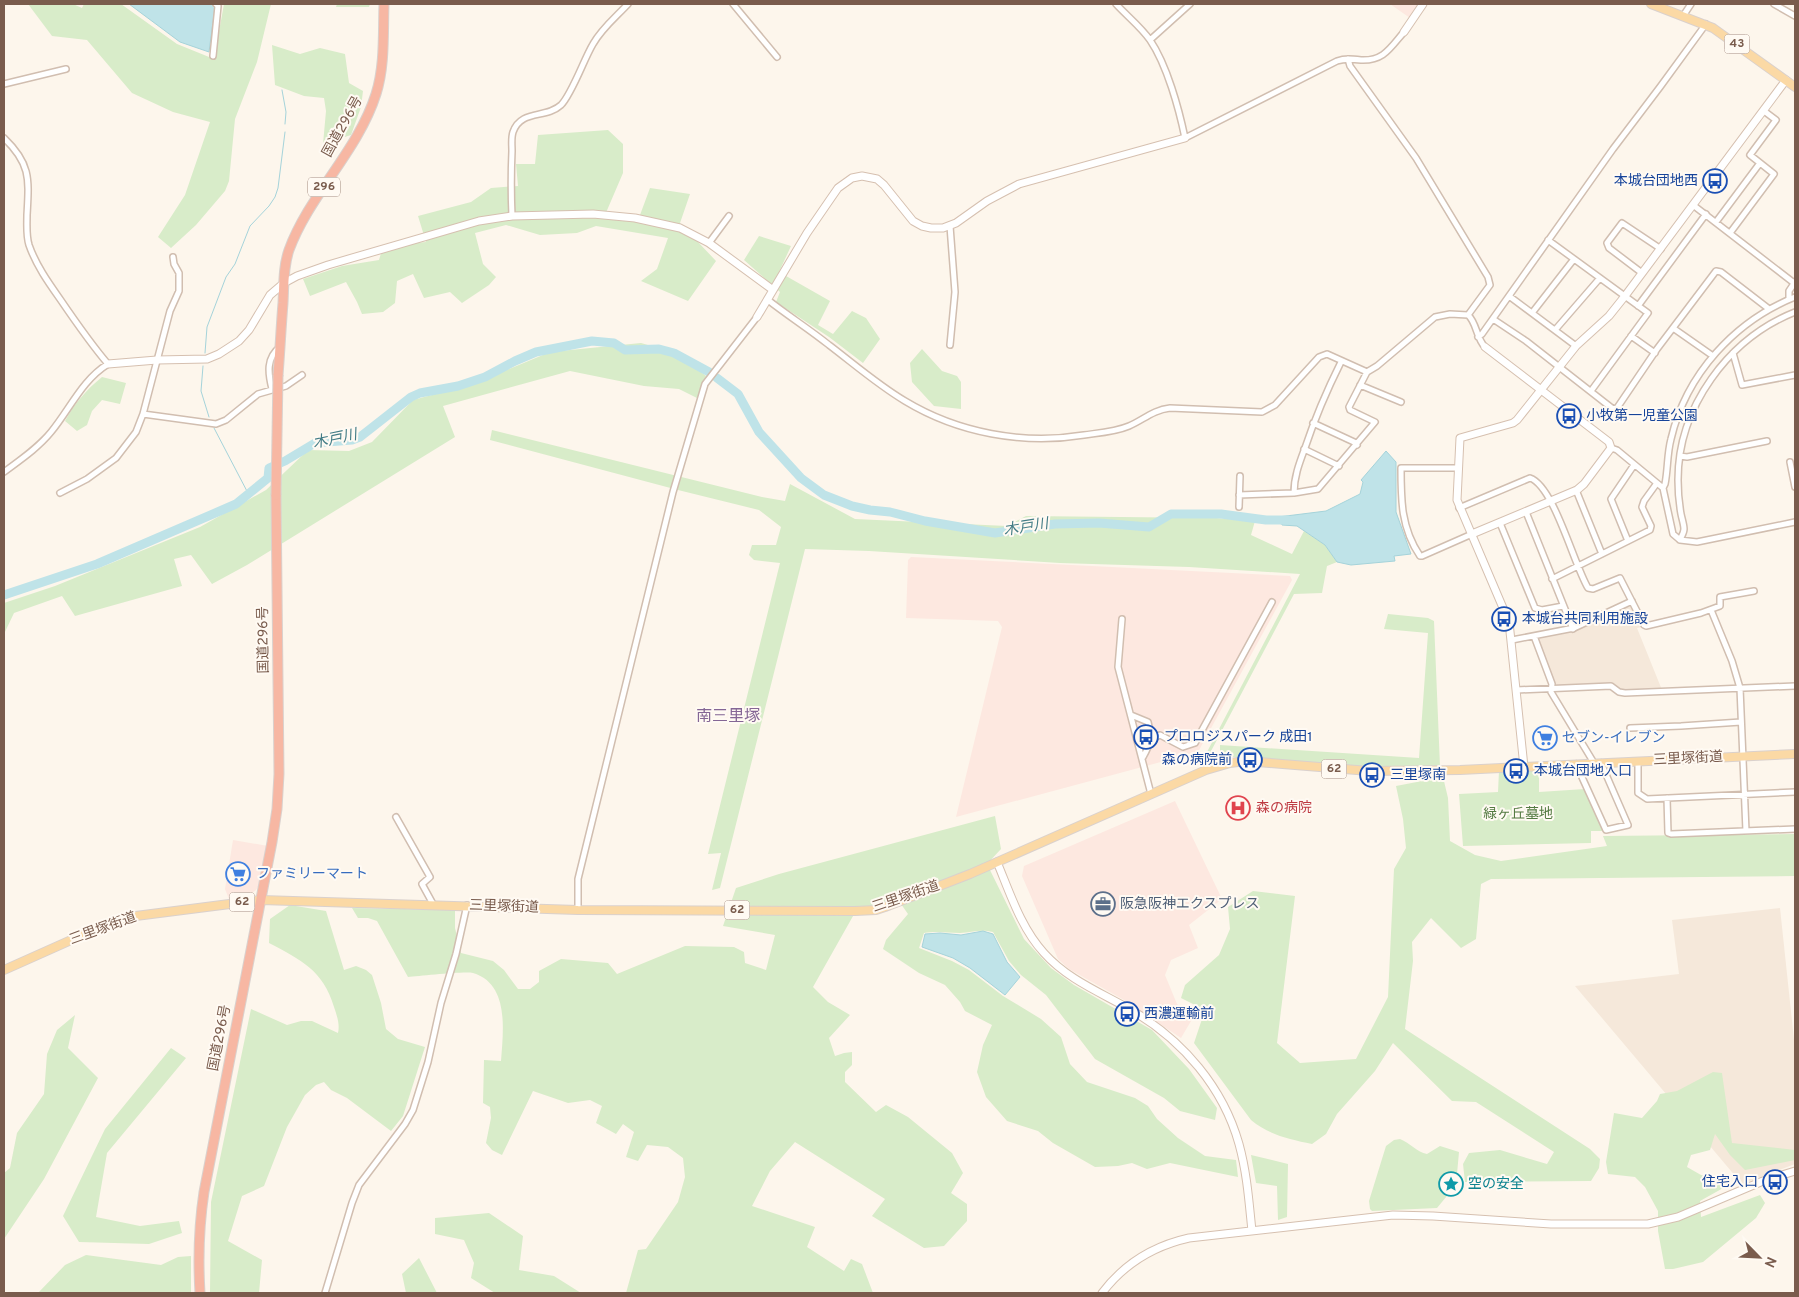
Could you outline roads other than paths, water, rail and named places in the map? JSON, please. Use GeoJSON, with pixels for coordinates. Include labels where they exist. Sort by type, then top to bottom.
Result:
{"type":"FeatureCollection","features":[{"type":"Feature","properties":{"kind":"highway","name":"国道296号"},"geometry":{"type":"LineString","coordinates":[[200,1293],[199,1264],[204,1192],[275,826],[279,774],[276,495],[278,375],[286,263],[292,243],[358,132],[376,95],[382,58],[384,4]]}},
{"type":"Feature","properties":{"kind":"main road","name":"43"},"geometry":{"type":"LineString","coordinates":[[1651,4],[1706,24],[1722,33],[1795,86]]}},
{"type":"Feature","properties":{"kind":"main road","name":"三里塚街道"},"geometry":{"type":"LineString","coordinates":[[4,970],[107,924],[128,917],[261,900],[578,910],[876,910],[970,874],[1206,770],[1230,763],[1246,761],[1369,771],[1524,767],[1795,754]]}},
{"type":"Feature","properties":{"kind":"street"},"geometry":{"type":"LineString","coordinates":[[213,56],[218,6],[216,4]]}},
{"type":"Feature","properties":{"kind":"street"},"geometry":{"type":"LineString","coordinates":[[512,216],[511,162],[512,134],[515,128],[527,116],[549,111],[562,104],[592,44],[601,31],[628,4]]}},
{"type":"Feature","properties":{"kind":"street"},"geometry":{"type":"LineString","coordinates":[[733,4],[777,57]]}},
{"type":"Feature","properties":{"kind":"street"},"geometry":{"type":"LineString","coordinates":[[1116,4],[1150,40],[1159,55],[1185,138]]}},
{"type":"Feature","properties":{"kind":"street"},"geometry":{"type":"LineString","coordinates":[[1150,40],[1190,4]]}},
{"type":"Feature","properties":{"kind":"street"},"geometry":{"type":"LineString","coordinates":[[578,910],[578,879],[679,470],[706,384],[768,300],[807,233],[838,188],[852,178],[868,176],[880,181],[910,218],[922,226],[938,229],[950,226],[987,201],[1019,184],[1185,138],[1337,61],[1348,59],[1370,60],[1380,57],[1404,32],[1423,4]]}},
{"type":"Feature","properties":{"kind":"street"},"geometry":{"type":"LineString","coordinates":[[1683,16],[1691,4]]}},
{"type":"Feature","properties":{"kind":"street"},"geometry":{"type":"LineString","coordinates":[[1774,4],[1795,16]]}},
{"type":"Feature","properties":{"kind":"street"},"geometry":{"type":"LineString","coordinates":[[1478,337],[1493,319],[1613,148],[1706,24]]}},
{"type":"Feature","properties":{"kind":"street"},"geometry":{"type":"LineString","coordinates":[[1348,59],[1350,66],[1416,158],[1488,277],[1490,285],[1468,315]]}},
{"type":"Feature","properties":{"kind":"street"},"geometry":{"type":"LineString","coordinates":[[4,84],[66,69]]}},
{"type":"Feature","properties":{"kind":"street"},"geometry":{"type":"LineString","coordinates":[[1524,767],[1512,640],[1506,613],[1457,500],[1460,438],[1513,423],[1524,413],[1576,346],[1609,316],[1625,296],[1786,80]]}},
{"type":"Feature","properties":{"kind":"street"},"geometry":{"type":"LineString","coordinates":[[1730,233],[1774,174],[1750,156],[1776,120],[1764,110]]}},
{"type":"Feature","properties":{"kind":"street"},"geometry":{"type":"LineString","coordinates":[[4,138],[18,153],[27,171],[29,183],[26,233],[32,251],[45,277],[90,342],[108,364]]}},
{"type":"Feature","properties":{"kind":"street"},"geometry":{"type":"LineString","coordinates":[[1716,222],[1760,163]]}},
{"type":"Feature","properties":{"kind":"street"},"geometry":{"type":"LineString","coordinates":[[1694,205],[1795,283],[1789,291],[1789,299]]}},
{"type":"Feature","properties":{"kind":"street"},"geometry":{"type":"LineString","coordinates":[[4,472],[29,453],[51,432],[90,377],[108,364],[157,360],[207,359],[229,348],[249,330],[270,295],[284,283],[297,276],[328,265],[479,221],[512,216],[593,214],[634,218],[680,228],[709,243],[774,290]]}},
{"type":"Feature","properties":{"kind":"street"},"geometry":{"type":"LineString","coordinates":[[1638,306],[1706,214]]}},
{"type":"Feature","properties":{"kind":"street"},"geometry":{"type":"LineString","coordinates":[[709,243],[729,216]]}},
{"type":"Feature","properties":{"kind":"street"},"geometry":{"type":"LineString","coordinates":[[1642,273],[1609,248],[1607,243],[1622,223],[1661,249]]}},
{"type":"Feature","properties":{"kind":"street"},"geometry":{"type":"LineString","coordinates":[[950,226],[956,292],[950,344]]}},
{"type":"Feature","properties":{"kind":"street"},"geometry":{"type":"LineString","coordinates":[[1548,240],[1648,313],[1591,391]]}},
{"type":"Feature","properties":{"kind":"street"},"geometry":{"type":"LineString","coordinates":[[60,493],[87,479],[116,458],[136,432],[143,414],[170,310],[179,291],[178,273],[173,257]]}},
{"type":"Feature","properties":{"kind":"street"},"geometry":{"type":"LineString","coordinates":[[1532,313],[1574,259]]}},
{"type":"Feature","properties":{"kind":"street"},"geometry":{"type":"LineString","coordinates":[[1493,319],[1526,341],[1612,409],[1617,408],[1673,328],[1718,270],[1769,308]]}},
{"type":"Feature","properties":{"kind":"street"},"geometry":{"type":"LineString","coordinates":[[1555,330],[1600,278]]}},
{"type":"Feature","properties":{"kind":"street"},"geometry":{"type":"LineString","coordinates":[[1509,296],[1576,346]]}},
{"type":"Feature","properties":{"kind":"street"},"geometry":{"type":"LineString","coordinates":[[1795,297],[1769,308],[1740,329],[1713,356],[1690,390],[1679,412],[1671,437],[1666,481],[1663,488],[1673,534],[1680,540],[1697,542],[1795,522]]}},
{"type":"Feature","properties":{"kind":"street"},"geometry":{"type":"LineString","coordinates":[[768,300],[884,388],[905,401],[952,424],[980,432],[1023,438],[1055,439],[1121,429],[1156,411],[1170,408],[1262,412],[1275,405],[1319,357],[1327,354],[1341,362],[1367,372]]}},
{"type":"Feature","properties":{"kind":"street"},"geometry":{"type":"LineString","coordinates":[[1680,540],[1684,528],[1678,489],[1680,456],[1686,431],[1697,404],[1714,375],[1733,353],[1762,330],[1795,312]]}},
{"type":"Feature","properties":{"kind":"street"},"geometry":{"type":"LineString","coordinates":[[1239,494],[1294,493],[1318,490],[1375,422],[1350,410],[1349,407],[1367,372],[1377,366],[1435,317],[1450,314],[1468,315],[1472,318],[1478,337],[1485,347],[1609,442],[1611,448],[1663,488]]}},
{"type":"Feature","properties":{"kind":"street"},"geometry":{"type":"LineString","coordinates":[[1673,328],[1713,356]]}},
{"type":"Feature","properties":{"kind":"street"},"geometry":{"type":"LineString","coordinates":[[1631,336],[1655,353]]}},
{"type":"Feature","properties":{"kind":"street"},"geometry":{"type":"LineString","coordinates":[[272,390],[269,375],[270,360],[280,346]]}},
{"type":"Feature","properties":{"kind":"street"},"geometry":{"type":"LineString","coordinates":[[1733,353],[1742,385],[1795,375]]}},
{"type":"Feature","properties":{"kind":"street"},"geometry":{"type":"LineString","coordinates":[[1294,493],[1295,476],[1304,449],[1324,395],[1341,362]]}},
{"type":"Feature","properties":{"kind":"street"},"geometry":{"type":"LineString","coordinates":[[143,414],[216,424],[226,420],[253,398],[286,386],[302,375]]}},
{"type":"Feature","properties":{"kind":"street"},"geometry":{"type":"LineString","coordinates":[[1360,385],[1400,402]]}},
{"type":"Feature","properties":{"kind":"street"},"geometry":{"type":"LineString","coordinates":[[1313,424],[1357,445]]}},
{"type":"Feature","properties":{"kind":"street"},"geometry":{"type":"LineString","coordinates":[[1680,456],[1687,458],[1767,441]]}},
{"type":"Feature","properties":{"kind":"street"},"geometry":{"type":"LineString","coordinates":[[1458,468],[1401,468],[1401,509],[1420,556],[1576,490],[1584,484],[1611,448]]}},
{"type":"Feature","properties":{"kind":"street"},"geometry":{"type":"LineString","coordinates":[[1304,449],[1339,466]]}},
{"type":"Feature","properties":{"kind":"street"},"geometry":{"type":"LineString","coordinates":[[1790,462],[1795,487]]}},
{"type":"Feature","properties":{"kind":"street"},"geometry":{"type":"LineString","coordinates":[[1628,541],[1610,500],[1634,465]]}},
{"type":"Feature","properties":{"kind":"street"},"geometry":{"type":"LineString","coordinates":[[1239,507],[1240,476]]}},
{"type":"Feature","properties":{"kind":"street"},"geometry":{"type":"LineString","coordinates":[[1459,508],[1530,478],[1535,480],[1551,501],[1588,588],[1593,590],[1620,578],[1646,626],[1711,610],[1721,605],[1720,597],[1754,591]]}},
{"type":"Feature","properties":{"kind":"street"},"geometry":{"type":"LineString","coordinates":[[1552,579],[1651,529],[1642,506],[1644,500],[1657,483]]}},
{"type":"Feature","properties":{"kind":"street"},"geometry":{"type":"LineString","coordinates":[[1576,490],[1602,554]]}},
{"type":"Feature","properties":{"kind":"street"},"geometry":{"type":"LineString","coordinates":[[1526,512],[1573,629]]}},
{"type":"Feature","properties":{"kind":"street"},"geometry":{"type":"LineString","coordinates":[[1500,523],[1534,608],[1542,610],[1563,606]]}},
{"type":"Feature","properties":{"kind":"street"},"geometry":{"type":"LineString","coordinates":[[1142,757],[1153,738],[1160,735],[1183,748],[1195,743],[1272,602]]}},
{"type":"Feature","properties":{"kind":"street"},"geometry":{"type":"LineString","coordinates":[[1512,640],[1573,629],[1632,602]]}},
{"type":"Feature","properties":{"kind":"street"},"geometry":{"type":"LineString","coordinates":[[1711,610],[1725,642],[1740,688],[1746,831]]}},
{"type":"Feature","properties":{"kind":"street"},"geometry":{"type":"LineString","coordinates":[[1122,619],[1118,667],[1151,794]]}},
{"type":"Feature","properties":{"kind":"street"},"geometry":{"type":"LineString","coordinates":[[1534,636],[1534,641],[1552,684],[1551,692],[1598,763],[1628,825],[1606,830],[1576,764]]}},
{"type":"Feature","properties":{"kind":"street"},"geometry":{"type":"LineString","coordinates":[[1517,690],[1611,686],[1619,692],[1625,693],[1795,686]]}},
{"type":"Feature","properties":{"kind":"street"},"geometry":{"type":"LineString","coordinates":[[1132,716],[1148,722],[1151,742]]}},
{"type":"Feature","properties":{"kind":"street"},"geometry":{"type":"LineString","coordinates":[[1630,728],[1742,722]]}},
{"type":"Feature","properties":{"kind":"street"},"geometry":{"type":"LineString","coordinates":[[1638,761],[1638,793],[1648,799],[1795,792]]}},
{"type":"Feature","properties":{"kind":"street"},"geometry":{"type":"LineString","coordinates":[[1667,798],[1668,832],[1670,834],[1795,829]]}},
{"type":"Feature","properties":{"kind":"street"},"geometry":{"type":"LineString","coordinates":[[396,817],[430,877],[422,884],[433,904]]}},
{"type":"Feature","properties":{"kind":"street"},"geometry":{"type":"LineString","coordinates":[[997,862],[1025,926],[1042,952],[1060,969],[1141,1016],[1169,1036],[1180,1046],[1209,1081],[1225,1109],[1239,1144],[1247,1184],[1252,1231]]}},
{"type":"Feature","properties":{"kind":"street"},"geometry":{"type":"LineString","coordinates":[[325,1293],[359,1185],[405,1124],[413,1110],[428,1062],[441,1003],[456,954],[467,905]]}},
{"type":"Feature","properties":{"kind":"street"},"geometry":{"type":"LineString","coordinates":[[1102,1293],[1116,1276],[1139,1257],[1152,1250],[1189,1238],[1393,1215],[1433,1216],[1536,1224],[1648,1224],[1678,1217],[1763,1181],[1795,1171]]}},
{"type":"Feature","properties":{"kind":"water"},"geometry":{"type":"Polygon","coordinates":[[[129,4],[211,4],[215,7],[209,52],[180,42],[129,4]]]}},
{"type":"Feature","properties":{"kind":"water"},"geometry":{"type":"Polygon","coordinates":[[[1386,451],[1396,462],[1396,512],[1411,554],[1394,556],[1395,561],[1351,565],[1337,562],[1325,545],[1297,526],[1278,523],[1278,517],[1326,511],[1360,494],[1363,482],[1361,480],[1386,451]]]}},
{"type":"Feature","properties":{"kind":"water"},"geometry":{"type":"Polygon","coordinates":[[[983,931],[993,934],[1007,962],[1020,977],[1005,995],[970,968],[953,958],[922,947],[925,934],[961,935],[983,931]]]}},
{"type":"Feature","properties":{"kind":"waterway"},"geometry":{"type":"LineString","coordinates":[[282,90],[286,112],[285,124]]}},
{"type":"Feature","properties":{"kind":"waterway"},"geometry":{"type":"LineString","coordinates":[[205,353],[207,327],[226,277],[235,264],[250,226],[275,197],[278,188],[285,132]]}},
{"type":"Feature","properties":{"kind":"waterway","name":"木戸川"},"geometry":{"type":"LineString","coordinates":[[4,595],[97,564],[236,504],[268,478],[269,468],[315,443],[352,440],[360,437],[411,397],[420,393],[458,386],[485,377],[536,352],[592,341],[614,343],[625,350],[659,349],[674,353],[709,372]]}},
{"type":"Feature","properties":{"kind":"waterway"},"geometry":{"type":"LineString","coordinates":[[203,366],[201,391],[209,417]]}},
{"type":"Feature","properties":{"kind":"waterway","name":"木戸川"},"geometry":{"type":"LineString","coordinates":[[717,378],[738,394],[759,432],[801,478],[824,495],[852,506],[995,533],[1055,524],[1099,523],[1149,527],[1171,514],[1221,514],[1266,520],[1288,520]]}},
{"type":"Feature","properties":{"kind":"waterway"},"geometry":{"type":"LineString","coordinates":[[214,428],[249,495]]}},
{"type":"Feature","properties":{"kind":"place","name":"本城台団地西"},"geometry":{"type":"Point","coordinates":[1715,181]}},
{"type":"Feature","properties":{"kind":"place","name":"小牧第一児童公園"},"geometry":{"type":"Point","coordinates":[1569,416]}},
{"type":"Feature","properties":{"kind":"place","name":"本城台共同利用施設"},"geometry":{"type":"Point","coordinates":[1504,619]}},
{"type":"Feature","properties":{"kind":"place","name":"プロロジスパーク 成田1"},"geometry":{"type":"Point","coordinates":[1146,737]}},
{"type":"Feature","properties":{"kind":"place","name":"セブン-イレブン"},"geometry":{"type":"Point","coordinates":[1545,738]}},
{"type":"Feature","properties":{"kind":"place","name":"森の病院前"},"geometry":{"type":"Point","coordinates":[1250,760]}},
{"type":"Feature","properties":{"kind":"place","name":"本城台団地入口"},"geometry":{"type":"Point","coordinates":[1516,771]}},
{"type":"Feature","properties":{"kind":"place","name":"三里塚南"},"geometry":{"type":"Point","coordinates":[1372,775]}},
{"type":"Feature","properties":{"kind":"place","name":"森の病院"},"geometry":{"type":"Point","coordinates":[1238,808]}},
{"type":"Feature","properties":{"kind":"place","name":"ファミリーマート"},"geometry":{"type":"Point","coordinates":[238,874]}},
{"type":"Feature","properties":{"kind":"place","name":"阪急阪神エクスプレス"},"geometry":{"type":"Point","coordinates":[1103,904]}},
{"type":"Feature","properties":{"kind":"place","name":"西濃運輸前"},"geometry":{"type":"Point","coordinates":[1127,1014]}},
{"type":"Feature","properties":{"kind":"place","name":"住宅入口"},"geometry":{"type":"Point","coordinates":[1775,1182]}},
{"type":"Feature","properties":{"kind":"place","name":"空の安全"},"geometry":{"type":"Point","coordinates":[1451,1184]}},
{"type":"Feature","properties":{"kind":"district","name":"南三里塚"},"geometry":{"type":"Point","coordinates":[728,717]}},
{"type":"Feature","properties":{"kind":"park label","name":"緑ヶ丘墓地"},"geometry":{"type":"Point","coordinates":[1518,814]}}]}
